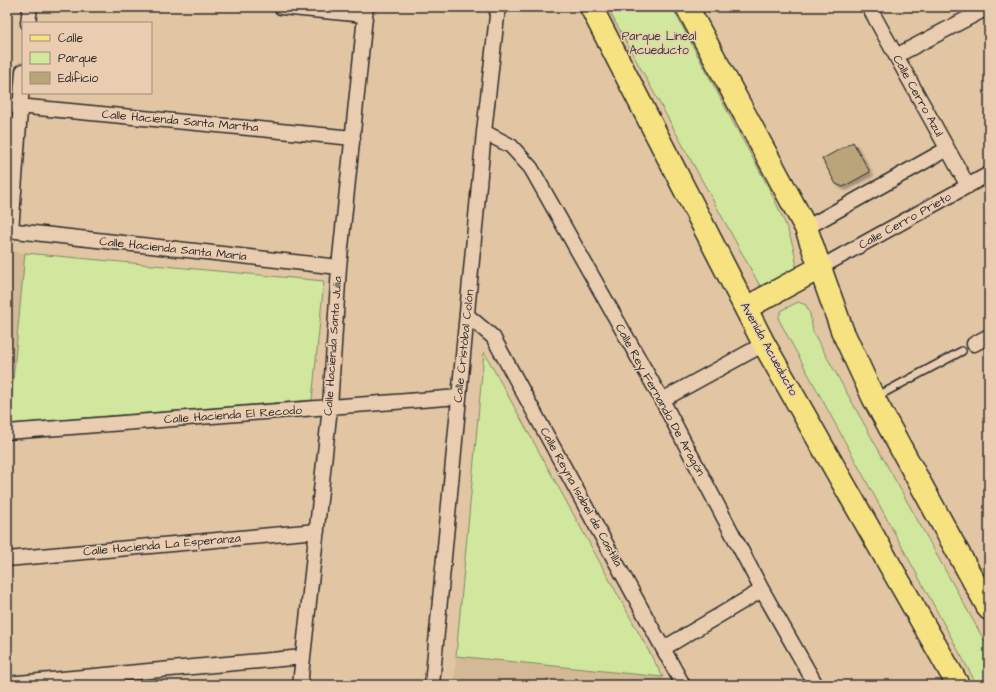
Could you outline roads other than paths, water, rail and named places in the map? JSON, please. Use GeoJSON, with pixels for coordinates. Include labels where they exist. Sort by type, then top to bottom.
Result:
{"type":"FeatureCollection","features":[{"type":"Feature","properties":{"kind":"main road","name":"Avenida Acueducto"},"geometry":{"type":"LineString","coordinates":[[591,7],[764,344],[958,685]]}},
{"type":"Feature","properties":{"kind":"main road"},"geometry":{"type":"LineString","coordinates":[[687,7],[806,228],[842,330],[874,399],[980,581],[989,609]]}},
{"type":"Feature","properties":{"kind":"main road"},"geometry":{"type":"LineString","coordinates":[[746,308],[821,267]]}},
{"type":"Feature","properties":{"kind":"street"},"geometry":{"type":"LineString","coordinates":[[28,22],[30,7]]}},
{"type":"Feature","properties":{"kind":"street"},"geometry":{"type":"LineString","coordinates":[[281,7],[366,11]]}},
{"type":"Feature","properties":{"kind":"street","name":"Calle Cristóbal Colón"},"geometry":{"type":"LineString","coordinates":[[432,685],[468,316],[484,132],[498,7]]}},
{"type":"Feature","properties":{"kind":"street","name":"Calle Cerro Azul"},"geometry":{"type":"LineString","coordinates":[[869,7],[968,186]]}},
{"type":"Feature","properties":{"kind":"street"},"geometry":{"type":"LineString","coordinates":[[896,56],[988,7]]}},
{"type":"Feature","properties":{"kind":"street","name":"Calle Hacienda Santa Julia"},"geometry":{"type":"LineString","coordinates":[[300,685],[318,531],[330,407],[339,267],[366,11]]}},
{"type":"Feature","properties":{"kind":"street"},"geometry":{"type":"LineString","coordinates":[[9,231],[13,105],[22,74]]}},
{"type":"Feature","properties":{"kind":"street","name":"Calle Hacienda Santa Martha"},"geometry":{"type":"LineString","coordinates":[[13,105],[353,138]]}},
{"type":"Feature","properties":{"kind":"street","name":"Calle Rey Fernando De Aragón"},"geometry":{"type":"LineString","coordinates":[[484,132],[511,146],[531,168],[662,400],[762,590],[816,685]]}},
{"type":"Feature","properties":{"kind":"street"},"geometry":{"type":"LineString","coordinates":[[806,228],[948,150]]}},
{"type":"Feature","properties":{"kind":"street","name":"Calle Cerro Prieto"},"geometry":{"type":"LineString","coordinates":[[821,267],[989,174]]}},
{"type":"Feature","properties":{"kind":"street","name":"Calle Hacienda Santa María"},"geometry":{"type":"LineString","coordinates":[[9,231],[339,267]]}},
{"type":"Feature","properties":{"kind":"street","name":"Calle Reyna Isabel de Castilla"},"geometry":{"type":"LineString","coordinates":[[468,316],[493,338],[684,685]]}},
{"type":"Feature","properties":{"kind":"street"},"geometry":{"type":"LineString","coordinates":[[968,348],[989,336]]}},
{"type":"Feature","properties":{"kind":"street"},"geometry":{"type":"LineString","coordinates":[[662,400],[764,344]]}},
{"type":"Feature","properties":{"kind":"street","name":"Calle Hacienda El Recodo"},"geometry":{"type":"LineString","coordinates":[[7,432],[459,397]]}},
{"type":"Feature","properties":{"kind":"street","name":"Calle Hacienda La Esperanza"},"geometry":{"type":"LineString","coordinates":[[7,559],[318,531]]}},
{"type":"Feature","properties":{"kind":"street"},"geometry":{"type":"LineString","coordinates":[[664,648],[762,590]]}},
{"type":"Feature","properties":{"kind":"street"},"geometry":{"type":"LineString","coordinates":[[7,684],[303,658]]}},
{"type":"Feature","properties":{"kind":"lane"},"geometry":{"type":"LineString","coordinates":[[874,399],[968,348]]}},
{"type":"Feature","properties":{"kind":"park label","name":"Parque Lineal Acueducto"},"geometry":{"type":"Point","coordinates":[659,43]}}]}
